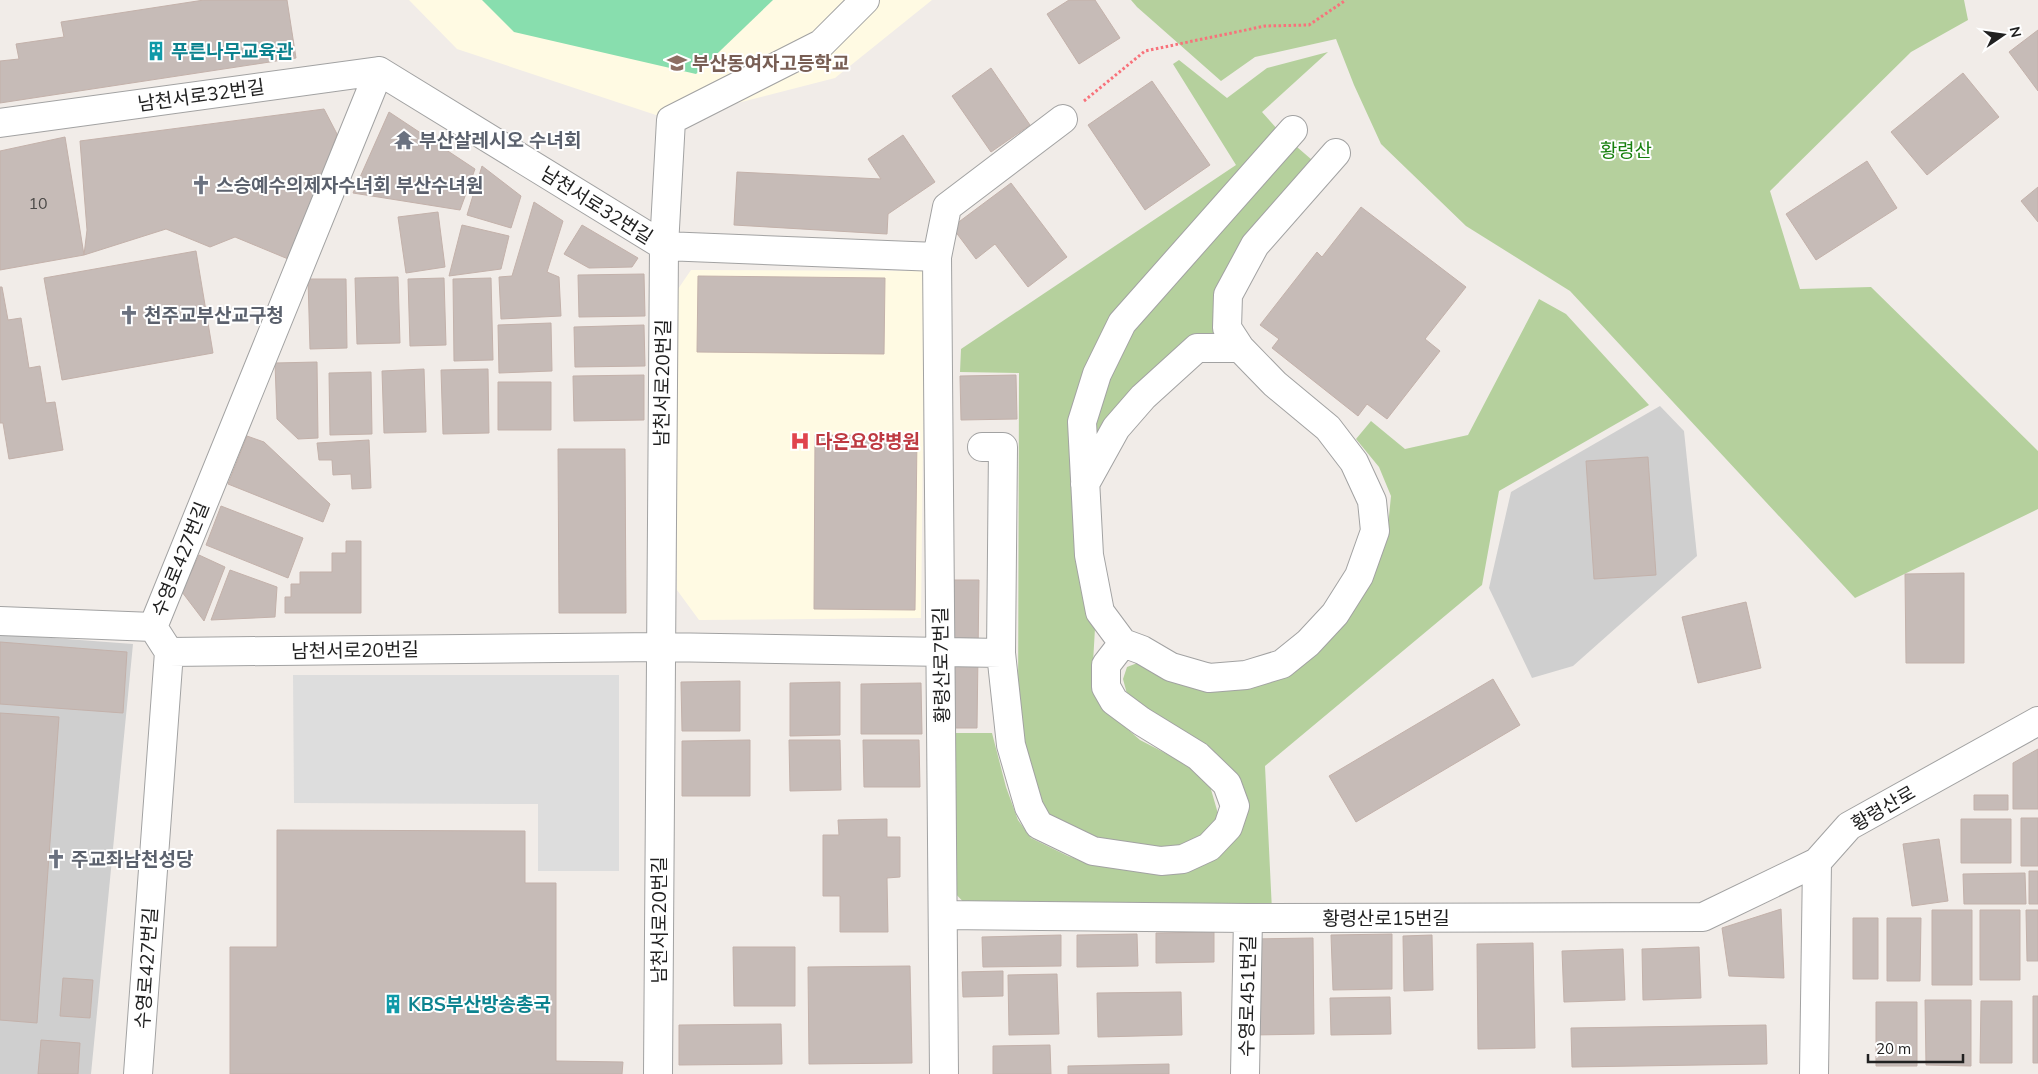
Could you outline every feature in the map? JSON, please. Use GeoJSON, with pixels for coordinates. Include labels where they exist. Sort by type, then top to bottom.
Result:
{"type":"FeatureCollection","features":[{"type":"Feature","properties":{"kind":"street","name":"남천서로20번길"},"geometry":{"type":"LineString","coordinates":[[658,1074],[664,246],[671,120],[821,44],[864,0]]}},
{"type":"Feature","properties":{"kind":"street","name":"남천서로32번길"},"geometry":{"type":"LineString","coordinates":[[0,123],[379,71],[664,246],[937,257]]}},
{"type":"Feature","properties":{"kind":"street","name":"수영로427번길"},"geometry":{"type":"LineString","coordinates":[[138,1074],[169,652],[153,627],[379,71]]}},
{"type":"Feature","properties":{"kind":"street"},"geometry":{"type":"LineString","coordinates":[[937,257],[947,207],[1063,119]]}},
{"type":"Feature","properties":{"kind":"street"},"geometry":{"type":"LineString","coordinates":[[1293,130],[1122,323],[1097,374],[1082,422],[1089,555],[1100,612],[1123,643],[1142,650],[1172,667],[1209,678],[1246,675],[1282,664],[1308,643],[1335,614],[1359,576],[1374,531],[1372,501],[1354,462],[1328,428],[1274,384],[1240,348],[1227,328],[1228,295],[1256,246],[1336,153]]}},
{"type":"Feature","properties":{"kind":"street","name":"황령산로7번길"},"geometry":{"type":"LineString","coordinates":[[937,257],[944,1074]]}},
{"type":"Feature","properties":{"kind":"street"},"geometry":{"type":"LineString","coordinates":[[1085,484],[1116,428],[1143,397],[1197,348],[1240,348]]}},
{"type":"Feature","properties":{"kind":"street"},"geometry":{"type":"LineString","coordinates":[[982,447],[1003,447],[1001,653],[1012,745],[1029,807],[1039,825],[1093,851],[1160,861],[1183,859],[1209,846],[1228,826],[1234,806],[1227,784],[1198,756],[1141,721],[1114,701],[1106,687],[1106,665],[1123,643]]}},
{"type":"Feature","properties":{"kind":"street"},"geometry":{"type":"LineString","coordinates":[[0,621],[153,627]]}},
{"type":"Feature","properties":{"kind":"street","name":"남천서로20번길"},"geometry":{"type":"LineString","coordinates":[[169,652],[660,647],[1001,653]]}},
{"type":"Feature","properties":{"kind":"street","name":"황령산로"},"geometry":{"type":"LineString","coordinates":[[1817,862],[1849,826],[2038,721]]}},
{"type":"Feature","properties":{"kind":"street"},"geometry":{"type":"LineString","coordinates":[[1814,1074],[1817,862]]}},
{"type":"Feature","properties":{"kind":"street","name":"황령산로15번길"},"geometry":{"type":"LineString","coordinates":[[943,914],[1248,918],[1703,917],[1817,862]]}},
{"type":"Feature","properties":{"kind":"street","name":"수영로451번길"},"geometry":{"type":"LineString","coordinates":[[1245,1074],[1248,918]]}},
{"type":"Feature","properties":{"kind":"path"},"geometry":{"type":"LineString","coordinates":[[1063,119],[1145,50],[1265,26],[1310,24],[1346,0]]}},
{"type":"Feature","properties":{"kind":"shaded area","name":"부산동여자고등학교"},"geometry":{"type":"Polygon","coordinates":[[[409,0],[932,0],[835,78],[671,120],[457,49],[409,0]]]}},
{"type":"Feature","properties":{"kind":"shaded area","name":"다온요양병원"},"geometry":{"type":"Polygon","coordinates":[[[691,270],[925,271],[921,618],[699,620],[677,590],[676,292],[691,270]]]}},
{"type":"Feature","properties":{"kind":"shaded area"},"geometry":{"type":"Polygon","coordinates":[[[1660,406],[1684,431],[1697,556],[1573,666],[1532,678],[1489,588],[1511,492],[1660,406]]]}},
{"type":"Feature","properties":{"kind":"shaded area","name":"주교좌남천성당"},"geometry":{"type":"Polygon","coordinates":[[[0,634],[133,644],[91,1074],[0,1074],[0,634]]]}},
{"type":"Feature","properties":{"kind":"shaded area"},"geometry":{"type":"Polygon","coordinates":[[[293,675],[619,675],[619,871],[538,871],[538,804],[294,803],[293,675]]]}},
{"type":"Feature","properties":{"kind":"green space"},"geometry":{"type":"Polygon","coordinates":[[[482,0],[773,0],[696,74],[514,32],[482,0]]]}},
{"type":"Feature","properties":{"kind":"green space","name":"황령산"},"geometry":{"type":"Polygon","coordinates":[[[1131,0],[1964,0],[1968,20],[1911,52],[1770,191],[1800,289],[1871,287],[2038,451],[2038,509],[1855,598],[1570,291],[1466,226],[1381,144],[1354,85],[1336,39],[1255,57],[1221,81],[1131,0]]]}},
{"type":"Feature","properties":{"kind":"green space"},"geometry":{"type":"Polygon","coordinates":[[[1328,52],[1262,112],[1278,130],[1085,379],[1095,628],[1093,663],[1095,692],[1109,713],[1140,740],[1196,769],[1210,786],[1219,817],[1197,844],[1173,851],[1126,847],[1072,831],[1051,820],[1037,802],[1018,725],[1019,373],[960,372],[961,349],[1236,165],[1173,64],[1179,60],[1227,98],[1267,68],[1328,52]]]}},
{"type":"Feature","properties":{"kind":"green space"},"geometry":{"type":"Polygon","coordinates":[[[1290,141],[1319,166],[1217,332],[1183,343],[1092,450],[1092,415],[1130,329],[1290,141]]]}},
{"type":"Feature","properties":{"kind":"green space"},"geometry":{"type":"Polygon","coordinates":[[[1539,299],[1566,314],[1649,405],[1499,491],[1482,585],[1265,766],[1272,911],[971,910],[952,890],[955,733],[992,733],[1006,787],[1018,820],[1031,838],[1068,856],[1093,865],[1234,841],[1246,819],[1244,793],[1236,776],[1210,747],[1166,721],[1127,694],[1123,679],[1127,667],[1140,662],[1213,689],[1348,619],[1374,577],[1387,536],[1391,496],[1379,467],[1356,439],[1371,421],[1405,449],[1468,435],[1539,299]]]}},
{"type":"Feature","properties":{"kind":"building","name":"푸른나무교육관"},"geometry":{"type":"Polygon","coordinates":[[[204,0],[287,0],[296,58],[0,103],[0,61],[19,59],[16,44],[64,37],[61,22],[204,0]]]}},
{"type":"Feature","properties":{"kind":"building"},"geometry":{"type":"Polygon","coordinates":[[[1069,0],[1095,0],[1120,38],[1079,64],[1047,14],[1069,0]]]}},
{"type":"Feature","properties":{"kind":"building"},"geometry":{"type":"Polygon","coordinates":[[[2038,30],[2038,91],[2009,52],[2038,30]]]}},
{"type":"Feature","properties":{"kind":"building"},"geometry":{"type":"Polygon","coordinates":[[[991,68],[1030,125],[991,152],[952,96],[991,68]]]}},
{"type":"Feature","properties":{"kind":"building"},"geometry":{"type":"Polygon","coordinates":[[[1963,73],[1999,117],[1927,175],[1891,132],[1963,73]]]}},
{"type":"Feature","properties":{"kind":"building"},"geometry":{"type":"Polygon","coordinates":[[[1152,81],[1210,165],[1145,210],[1088,125],[1152,81]]]}},
{"type":"Feature","properties":{"kind":"building","name":"스승예수의제자수녀회 부산수녀원"},"geometry":{"type":"Polygon","coordinates":[[[324,109],[337,134],[293,261],[235,237],[210,247],[166,229],[84,255],[87,230],[80,141],[324,109]]]}},
{"type":"Feature","properties":{"kind":"building","name":"부산살레시오 수녀회"},"geometry":{"type":"Polygon","coordinates":[[[389,112],[475,169],[460,210],[353,193],[389,112]]]}},
{"type":"Feature","properties":{"kind":"building"},"geometry":{"type":"Polygon","coordinates":[[[903,135],[935,182],[888,214],[887,234],[734,225],[737,172],[881,179],[868,159],[903,135]]]}},
{"type":"Feature","properties":{"kind":"building"},"geometry":{"type":"Polygon","coordinates":[[[65,137],[84,255],[0,270],[0,151],[65,137]]]}},
{"type":"Feature","properties":{"kind":"building"},"geometry":{"type":"Polygon","coordinates":[[[1867,161],[1897,208],[1816,260],[1786,214],[1867,161]]]}},
{"type":"Feature","properties":{"kind":"building"},"geometry":{"type":"Polygon","coordinates":[[[482,166],[521,196],[511,228],[467,215],[482,166]]]}},
{"type":"Feature","properties":{"kind":"building"},"geometry":{"type":"Polygon","coordinates":[[[1011,183],[1067,257],[1028,287],[995,244],[976,259],[952,227],[1011,183]]]}},
{"type":"Feature","properties":{"kind":"building"},"geometry":{"type":"Polygon","coordinates":[[[2038,187],[2038,222],[2021,201],[2038,187]]]}},
{"type":"Feature","properties":{"kind":"building"},"geometry":{"type":"Polygon","coordinates":[[[534,202],[563,221],[547,272],[559,277],[561,316],[501,319],[499,277],[512,276],[534,202]]]}},
{"type":"Feature","properties":{"kind":"building"},"geometry":{"type":"Polygon","coordinates":[[[1361,207],[1466,287],[1425,339],[1440,351],[1387,419],[1367,404],[1358,416],[1272,348],[1279,339],[1260,325],[1317,252],[1322,257],[1361,207]]]}},
{"type":"Feature","properties":{"kind":"building"},"geometry":{"type":"Polygon","coordinates":[[[438,212],[445,267],[406,273],[398,217],[438,212]]]}},
{"type":"Feature","properties":{"kind":"building"},"geometry":{"type":"Polygon","coordinates":[[[462,225],[509,236],[501,269],[449,276],[462,225]]]}},
{"type":"Feature","properties":{"kind":"building"},"geometry":{"type":"Polygon","coordinates":[[[582,225],[638,258],[632,267],[589,268],[564,254],[582,225]]]}},
{"type":"Feature","properties":{"kind":"building","name":"천주교부산교구청"},"geometry":{"type":"Polygon","coordinates":[[[196,251],[213,353],[62,380],[44,278],[196,251]]]}},
{"type":"Feature","properties":{"kind":"building"},"geometry":{"type":"Polygon","coordinates":[[[644,274],[645,316],[579,317],[578,275],[644,274]]]}},
{"type":"Feature","properties":{"kind":"building"},"geometry":{"type":"Polygon","coordinates":[[[698,276],[885,278],[884,354],[697,352],[698,276]]]}},
{"type":"Feature","properties":{"kind":"building"},"geometry":{"type":"Polygon","coordinates":[[[398,277],[400,343],[357,344],[355,278],[398,277]]]}},
{"type":"Feature","properties":{"kind":"building"},"geometry":{"type":"Polygon","coordinates":[[[444,278],[446,345],[410,346],[408,279],[444,278]]]}},
{"type":"Feature","properties":{"kind":"building"},"geometry":{"type":"Polygon","coordinates":[[[491,278],[493,360],[454,361],[453,279],[491,278]]]}},
{"type":"Feature","properties":{"kind":"building"},"geometry":{"type":"Polygon","coordinates":[[[308,279],[346,279],[347,348],[310,349],[308,279]]]}},
{"type":"Feature","properties":{"kind":"building"},"geometry":{"type":"Polygon","coordinates":[[[0,287],[2,287],[8,320],[21,318],[29,368],[40,366],[46,403],[55,402],[63,450],[9,459],[3,423],[0,423],[0,287]]]}},
{"type":"Feature","properties":{"kind":"building"},"geometry":{"type":"Polygon","coordinates":[[[551,323],[552,371],[499,373],[498,325],[551,323]]]}},
{"type":"Feature","properties":{"kind":"building"},"geometry":{"type":"Polygon","coordinates":[[[644,325],[645,366],[575,367],[574,327],[644,325]]]}},
{"type":"Feature","properties":{"kind":"building"},"geometry":{"type":"Polygon","coordinates":[[[317,362],[318,438],[298,439],[277,419],[275,363],[317,362]]]}},
{"type":"Feature","properties":{"kind":"building"},"geometry":{"type":"Polygon","coordinates":[[[424,369],[426,432],[384,433],[382,371],[424,369]]]}},
{"type":"Feature","properties":{"kind":"building"},"geometry":{"type":"Polygon","coordinates":[[[488,369],[489,433],[443,434],[441,370],[488,369]]]}},
{"type":"Feature","properties":{"kind":"building"},"geometry":{"type":"Polygon","coordinates":[[[371,372],[372,434],[330,435],[329,373],[371,372]]]}},
{"type":"Feature","properties":{"kind":"building"},"geometry":{"type":"Polygon","coordinates":[[[644,375],[644,420],[574,421],[573,376],[644,375]]]}},
{"type":"Feature","properties":{"kind":"building"},"geometry":{"type":"Polygon","coordinates":[[[1016,375],[1017,419],[961,420],[960,376],[1016,375]]]}},
{"type":"Feature","properties":{"kind":"building"},"geometry":{"type":"Polygon","coordinates":[[[498,382],[551,382],[551,430],[498,430],[498,382]]]}},
{"type":"Feature","properties":{"kind":"building"},"geometry":{"type":"Polygon","coordinates":[[[815,435],[917,436],[915,610],[814,609],[815,435]]]}},
{"type":"Feature","properties":{"kind":"building"},"geometry":{"type":"Polygon","coordinates":[[[247,436],[264,442],[330,504],[323,522],[228,484],[247,436]]]}},
{"type":"Feature","properties":{"kind":"building"},"geometry":{"type":"Polygon","coordinates":[[[369,440],[371,488],[352,489],[351,474],[333,475],[332,460],[319,460],[317,443],[369,440]]]}},
{"type":"Feature","properties":{"kind":"building"},"geometry":{"type":"Polygon","coordinates":[[[558,449],[625,449],[626,613],[559,613],[558,449]]]}},
{"type":"Feature","properties":{"kind":"building"},"geometry":{"type":"Polygon","coordinates":[[[1648,457],[1656,575],[1594,579],[1586,461],[1648,457]]]}},
{"type":"Feature","properties":{"kind":"building"},"geometry":{"type":"Polygon","coordinates":[[[221,506],[303,538],[288,578],[206,545],[221,506]]]}},
{"type":"Feature","properties":{"kind":"building"},"geometry":{"type":"Polygon","coordinates":[[[346,541],[361,541],[361,613],[285,613],[285,597],[291,597],[291,584],[300,584],[300,572],[332,572],[332,553],[346,553],[346,541]]]}},
{"type":"Feature","properties":{"kind":"building"},"geometry":{"type":"Polygon","coordinates":[[[199,555],[225,567],[204,621],[182,592],[199,555]]]}},
{"type":"Feature","properties":{"kind":"building"},"geometry":{"type":"Polygon","coordinates":[[[230,570],[277,587],[275,617],[211,620],[230,570]]]}},
{"type":"Feature","properties":{"kind":"building"},"geometry":{"type":"Polygon","coordinates":[[[1964,573],[1964,663],[1906,663],[1905,574],[1964,573]]]}},
{"type":"Feature","properties":{"kind":"building"},"geometry":{"type":"Polygon","coordinates":[[[954,580],[979,580],[977,728],[952,728],[954,580]]]}},
{"type":"Feature","properties":{"kind":"building"},"geometry":{"type":"Polygon","coordinates":[[[1746,602],[1761,668],[1698,683],[1682,617],[1746,602]]]}},
{"type":"Feature","properties":{"kind":"building"},"geometry":{"type":"Polygon","coordinates":[[[0,642],[127,652],[123,713],[0,704],[0,642]]]}},
{"type":"Feature","properties":{"kind":"building"},"geometry":{"type":"Polygon","coordinates":[[[1493,679],[1520,725],[1356,822],[1329,776],[1493,679]]]}},
{"type":"Feature","properties":{"kind":"building"},"geometry":{"type":"Polygon","coordinates":[[[740,681],[740,731],[682,731],[681,682],[740,681]]]}},
{"type":"Feature","properties":{"kind":"building"},"geometry":{"type":"Polygon","coordinates":[[[840,682],[840,735],[790,736],[790,683],[840,682]]]}},
{"type":"Feature","properties":{"kind":"building"},"geometry":{"type":"Polygon","coordinates":[[[921,683],[922,734],[861,734],[861,684],[921,683]]]}},
{"type":"Feature","properties":{"kind":"building"},"geometry":{"type":"Polygon","coordinates":[[[0,713],[59,717],[37,1023],[0,1020],[0,713]]]}},
{"type":"Feature","properties":{"kind":"building"},"geometry":{"type":"Polygon","coordinates":[[[750,740],[750,796],[682,796],[682,741],[750,740]]]}},
{"type":"Feature","properties":{"kind":"building"},"geometry":{"type":"Polygon","coordinates":[[[789,740],[840,740],[841,790],[790,791],[789,740]]]}},
{"type":"Feature","properties":{"kind":"building"},"geometry":{"type":"Polygon","coordinates":[[[863,740],[919,740],[920,787],[864,787],[863,740]]]}},
{"type":"Feature","properties":{"kind":"building"},"geometry":{"type":"Polygon","coordinates":[[[2038,749],[2038,809],[2013,809],[2013,763],[2038,749]]]}},
{"type":"Feature","properties":{"kind":"building"},"geometry":{"type":"Polygon","coordinates":[[[1974,795],[2008,795],[2008,810],[1974,810],[1974,795]]]}},
{"type":"Feature","properties":{"kind":"building"},"geometry":{"type":"Polygon","coordinates":[[[2021,818],[2038,818],[2038,866],[2021,866],[2021,818]]]}},
{"type":"Feature","properties":{"kind":"building"},"geometry":{"type":"Polygon","coordinates":[[[887,819],[887,837],[900,837],[900,877],[887,878],[888,932],[840,932],[840,896],[823,896],[823,835],[839,835],[838,820],[887,819]]]}},
{"type":"Feature","properties":{"kind":"building"},"geometry":{"type":"Polygon","coordinates":[[[1961,819],[2011,819],[2011,863],[1961,863],[1961,819]]]}},
{"type":"Feature","properties":{"kind":"building","name":"KBS부산방송총국"},"geometry":{"type":"Polygon","coordinates":[[[277,830],[525,831],[525,883],[556,883],[556,1061],[623,1062],[622,1074],[230,1074],[230,947],[277,947],[277,830]]]}},
{"type":"Feature","properties":{"kind":"building"},"geometry":{"type":"Polygon","coordinates":[[[1939,839],[1948,901],[1912,906],[1903,844],[1939,839]]]}},
{"type":"Feature","properties":{"kind":"building"},"geometry":{"type":"Polygon","coordinates":[[[2029,871],[2038,871],[2038,904],[2029,904],[2029,871]]]}},
{"type":"Feature","properties":{"kind":"building"},"geometry":{"type":"Polygon","coordinates":[[[2025,873],[2026,904],[1964,904],[1963,874],[2025,873]]]}},
{"type":"Feature","properties":{"kind":"building"},"geometry":{"type":"Polygon","coordinates":[[[1781,909],[1784,978],[1729,976],[1722,928],[1781,909]]]}},
{"type":"Feature","properties":{"kind":"building"},"geometry":{"type":"Polygon","coordinates":[[[1932,910],[1972,910],[1972,985],[1932,985],[1932,910]]]}},
{"type":"Feature","properties":{"kind":"building"},"geometry":{"type":"Polygon","coordinates":[[[1980,910],[2020,910],[2020,980],[1980,980],[1980,910]]]}},
{"type":"Feature","properties":{"kind":"building"},"geometry":{"type":"Polygon","coordinates":[[[2026,910],[2038,910],[2038,961],[2027,961],[2026,910]]]}},
{"type":"Feature","properties":{"kind":"building"},"geometry":{"type":"Polygon","coordinates":[[[1853,918],[1878,918],[1878,979],[1853,979],[1853,918]]]}},
{"type":"Feature","properties":{"kind":"building"},"geometry":{"type":"Polygon","coordinates":[[[1887,918],[1921,918],[1920,981],[1887,981],[1887,918]]]}},
{"type":"Feature","properties":{"kind":"building"},"geometry":{"type":"Polygon","coordinates":[[[1214,932],[1214,962],[1156,963],[1156,933],[1214,932]]]}},
{"type":"Feature","properties":{"kind":"building"},"geometry":{"type":"Polygon","coordinates":[[[1137,934],[1138,966],[1077,967],[1077,935],[1137,934]]]}},
{"type":"Feature","properties":{"kind":"building"},"geometry":{"type":"Polygon","coordinates":[[[1392,934],[1392,989],[1333,990],[1331,935],[1392,934]]]}},
{"type":"Feature","properties":{"kind":"building"},"geometry":{"type":"Polygon","coordinates":[[[1061,935],[1061,966],[983,967],[982,937],[1061,935]]]}},
{"type":"Feature","properties":{"kind":"building"},"geometry":{"type":"Polygon","coordinates":[[[1432,935],[1433,990],[1404,991],[1403,936],[1432,935]]]}},
{"type":"Feature","properties":{"kind":"building"},"geometry":{"type":"Polygon","coordinates":[[[1313,938],[1314,1034],[1253,1035],[1251,939],[1313,938]]]}},
{"type":"Feature","properties":{"kind":"building"},"geometry":{"type":"Polygon","coordinates":[[[1533,943],[1535,1048],[1478,1049],[1477,944],[1533,943]]]}},
{"type":"Feature","properties":{"kind":"building"},"geometry":{"type":"Polygon","coordinates":[[[733,947],[795,947],[795,1006],[734,1006],[733,947]]]}},
{"type":"Feature","properties":{"kind":"building"},"geometry":{"type":"Polygon","coordinates":[[[1699,947],[1701,998],[1643,1000],[1642,949],[1699,947]]]}},
{"type":"Feature","properties":{"kind":"building"},"geometry":{"type":"Polygon","coordinates":[[[1623,949],[1625,1000],[1564,1002],[1562,951],[1623,949]]]}},
{"type":"Feature","properties":{"kind":"building"},"geometry":{"type":"Polygon","coordinates":[[[910,966],[912,1063],[809,1064],[808,967],[910,966]]]}},
{"type":"Feature","properties":{"kind":"building"},"geometry":{"type":"Polygon","coordinates":[[[1003,971],[1003,996],[963,997],[962,972],[1003,971]]]}},
{"type":"Feature","properties":{"kind":"building"},"geometry":{"type":"Polygon","coordinates":[[[1057,974],[1059,1034],[1009,1035],[1008,975],[1057,974]]]}},
{"type":"Feature","properties":{"kind":"building"},"geometry":{"type":"Polygon","coordinates":[[[63,978],[93,980],[90,1018],[60,1016],[63,978]]]}},
{"type":"Feature","properties":{"kind":"building"},"geometry":{"type":"Polygon","coordinates":[[[1181,992],[1182,1035],[1098,1037],[1097,993],[1181,992]]]}},
{"type":"Feature","properties":{"kind":"building"},"geometry":{"type":"Polygon","coordinates":[[[2033,996],[2038,996],[2038,1063],[2033,1063],[2033,996]]]}},
{"type":"Feature","properties":{"kind":"building"},"geometry":{"type":"Polygon","coordinates":[[[1390,997],[1391,1034],[1331,1035],[1330,998],[1390,997]]]}},
{"type":"Feature","properties":{"kind":"building"},"geometry":{"type":"Polygon","coordinates":[[[1925,1000],[1971,1000],[1971,1066],[1926,1065],[1925,1000]]]}},
{"type":"Feature","properties":{"kind":"building"},"geometry":{"type":"Polygon","coordinates":[[[1981,1001],[2012,1001],[2012,1063],[1980,1063],[1981,1001]]]}},
{"type":"Feature","properties":{"kind":"building"},"geometry":{"type":"Polygon","coordinates":[[[1876,1002],[1917,1002],[1917,1066],[1876,1066],[1876,1002]]]}},
{"type":"Feature","properties":{"kind":"building"},"geometry":{"type":"Polygon","coordinates":[[[781,1024],[782,1064],[679,1065],[679,1025],[781,1024]]]}},
{"type":"Feature","properties":{"kind":"building"},"geometry":{"type":"Polygon","coordinates":[[[1766,1025],[1767,1064],[1572,1067],[1571,1028],[1766,1025]]]}},
{"type":"Feature","properties":{"kind":"building"},"geometry":{"type":"Polygon","coordinates":[[[41,1040],[80,1043],[78,1074],[38,1074],[41,1040]]]}},
{"type":"Feature","properties":{"kind":"building"},"geometry":{"type":"Polygon","coordinates":[[[1050,1045],[1051,1074],[993,1074],[993,1046],[1050,1045]]]}},
{"type":"Feature","properties":{"kind":"building"},"geometry":{"type":"Polygon","coordinates":[[[1169,1064],[1169,1074],[1068,1074],[1068,1066],[1169,1064]]]}},
{"type":"Feature","properties":{"kind":"place","name":"푸른나무교육관"},"geometry":{"type":"Point","coordinates":[156,51]}},
{"type":"Feature","properties":{"kind":"place","name":"부산동여자고등학교"},"geometry":{"type":"Point","coordinates":[677,63]}},
{"type":"Feature","properties":{"kind":"place","name":"부산살레시오 수녀회"},"geometry":{"type":"Point","coordinates":[404,140]}},
{"type":"Feature","properties":{"kind":"place","name":"스승예수의제자수녀회 부산수녀원"},"geometry":{"type":"Point","coordinates":[201,185]}},
{"type":"Feature","properties":{"kind":"place","name":"천주교부산교구청"},"geometry":{"type":"Point","coordinates":[129,315]}},
{"type":"Feature","properties":{"kind":"place","name":"다온요양병원"},"geometry":{"type":"Point","coordinates":[800,441]}},
{"type":"Feature","properties":{"kind":"place","name":"주교좌남천성당"},"geometry":{"type":"Point","coordinates":[56,859]}},
{"type":"Feature","properties":{"kind":"place","name":"KBS부산방송총국"},"geometry":{"type":"Point","coordinates":[393,1004]}}]}
